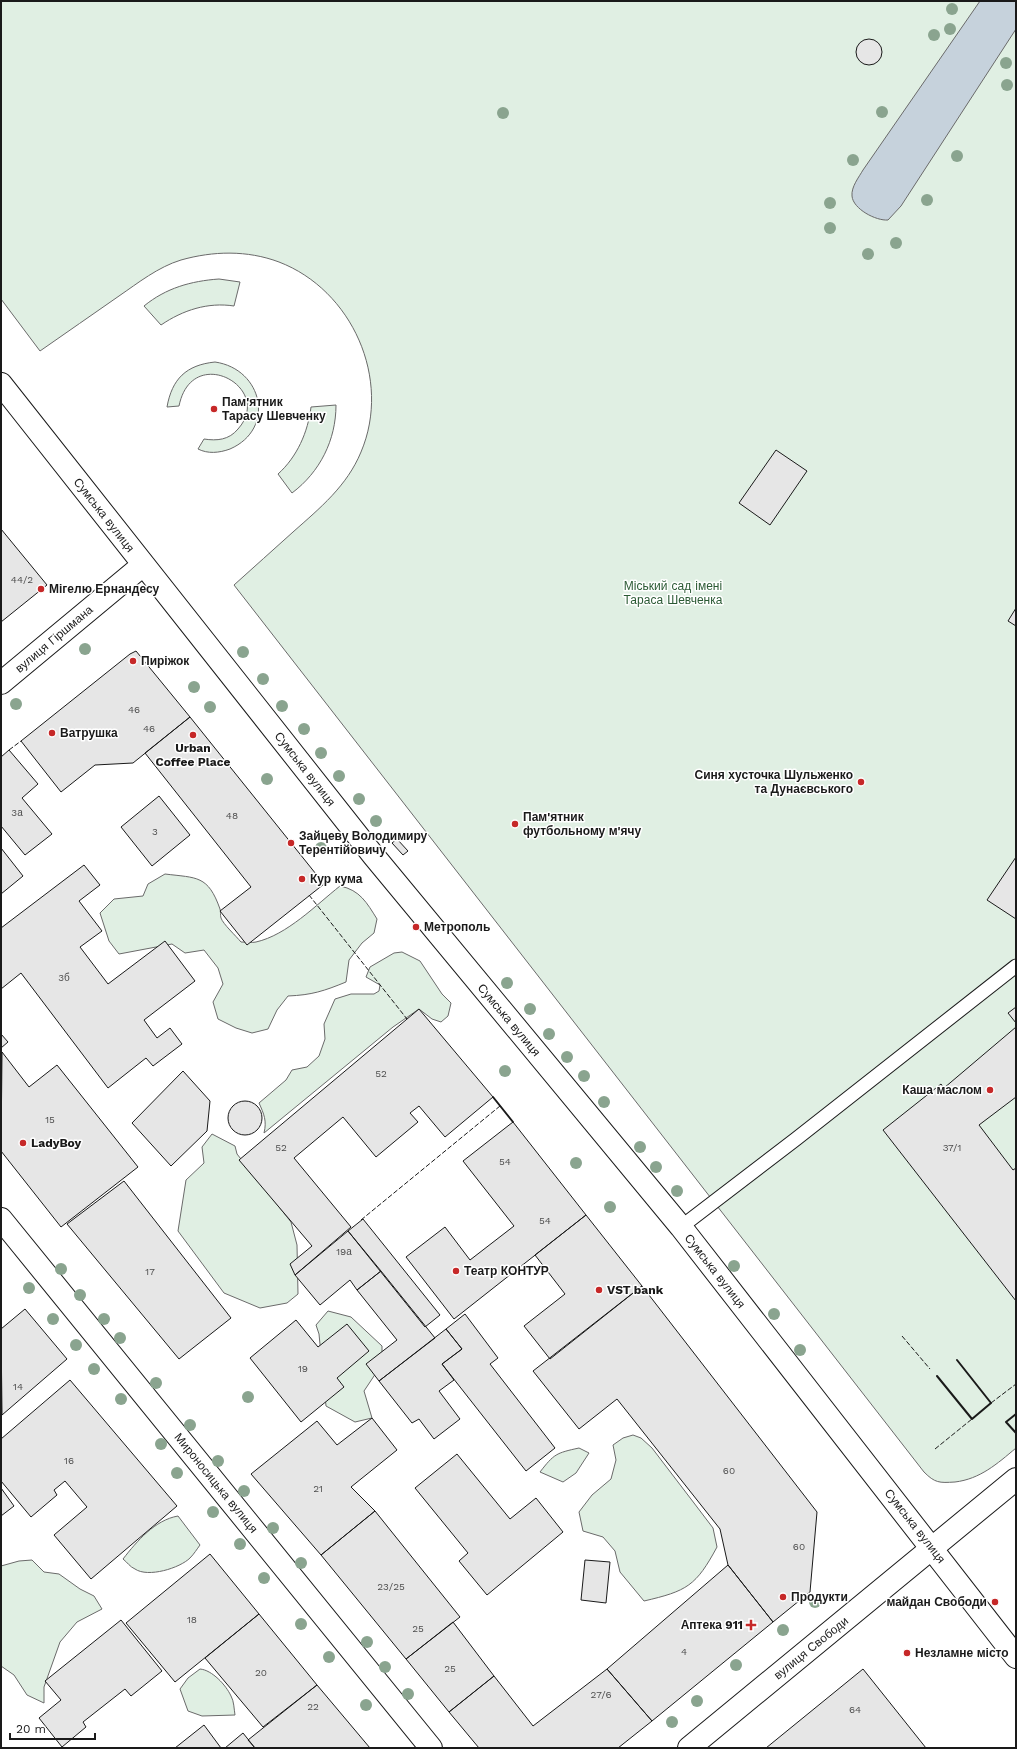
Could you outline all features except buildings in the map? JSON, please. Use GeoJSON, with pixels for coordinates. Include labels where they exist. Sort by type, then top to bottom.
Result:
{"type":"FeatureCollection","features":[{"type":"Feature","properties":{"kind":"main road","name":"Сумська вулиця"},"geometry":{"type":"LineString","coordinates":[[1,384],[373,855],[681,1227],[1016,1657]]}},
{"type":"Feature","properties":{"kind":"main road","name":"вулиця Гіршмана"},"geometry":{"type":"LineString","coordinates":[[1,683],[143,565]]}},
{"type":"Feature","properties":{"kind":"main road","name":"Мироносицька вулиця"},"geometry":{"type":"LineString","coordinates":[[1,1219],[431,1748]]}},
{"type":"Feature","properties":{"kind":"main road"},"geometry":{"type":"LineString","coordinates":[[932,1548],[1016,1480]]}},
{"type":"Feature","properties":{"kind":"main road","name":"вулиця Свободи"},"geometry":{"type":"LineString","coordinates":[[689,1748],[899,1577],[932,1548]]}},
{"type":"Feature","properties":{"kind":"lane"},"geometry":{"type":"LineString","coordinates":[[681,1227],[796,1139],[1016,966]]}},
{"type":"Feature","properties":{"kind":"green space","name":"Міський сад імені Тараса Шевченка"},"geometry":{"type":"Polygon","coordinates":[[[1,1],[1016,1],[1016,1448],[988,1470],[972,1478],[955,1482],[938,1482],[924,1472],[234,585],[332,496],[348,475],[361,452],[369,424],[372,395],[368,367],[359,340],[345,315],[327,293],[305,275],[279,262],[267,258],[255,255],[230,253],[193,257],[173,263],[148,276],[40,351],[1,299],[1,1]]]}},
{"type":"Feature","properties":{"kind":"green space"},"geometry":{"type":"Polygon","coordinates":[[[219,279],[240,282],[234,306],[215,305],[196,308],[178,315],[161,325],[144,306],[161,294],[179,286],[219,279]]]}},
{"type":"Feature","properties":{"kind":"green space"},"geometry":{"type":"Polygon","coordinates":[[[215,362],[231,367],[244,376],[253,387],[258,401],[258,415],[254,428],[245,440],[230,449],[210,452],[198,449],[204,439],[218,440],[227,438],[238,429],[247,414],[246,399],[239,387],[227,378],[213,374],[199,377],[187,387],[179,406],[167,407],[169,397],[177,381],[182,375],[196,366],[215,362]]]}},
{"type":"Feature","properties":{"kind":"green space"},"geometry":{"type":"Polygon","coordinates":[[[336,405],[333,431],[324,454],[311,475],[292,493],[278,474],[291,460],[300,444],[310,416],[311,407],[336,405]]]}},
{"type":"Feature","properties":{"kind":"green space"},"geometry":{"type":"Polygon","coordinates":[[[165,874],[185,876],[200,880],[206,884],[216,898],[222,921],[241,942],[256,942],[279,933],[301,918],[340,886],[358,894],[366,903],[377,919],[374,933],[362,943],[349,960],[346,982],[318,992],[288,996],[277,1010],[268,1029],[252,1033],[236,1028],[218,1019],[213,1002],[223,984],[218,968],[204,950],[185,953],[172,944],[119,954],[109,941],[100,913],[114,899],[143,896],[148,884],[165,874]]]}},
{"type":"Feature","properties":{"kind":"green space"},"geometry":{"type":"Polygon","coordinates":[[[402,952],[420,961],[442,994],[451,1003],[448,1016],[441,1022],[432,1019],[419,1009],[393,1027],[264,1133],[264,1118],[259,1103],[286,1080],[292,1070],[307,1067],[319,1056],[325,1039],[324,1024],[335,999],[351,994],[374,994],[379,991],[380,985],[366,977],[370,967],[394,953],[402,952]]]}},
{"type":"Feature","properties":{"kind":"green space"},"geometry":{"type":"Polygon","coordinates":[[[212,1134],[235,1146],[237,1154],[291,1222],[297,1245],[298,1294],[287,1303],[260,1308],[224,1293],[178,1231],[186,1180],[204,1163],[202,1147],[212,1134]]]}},
{"type":"Feature","properties":{"kind":"green space"},"geometry":{"type":"Polygon","coordinates":[[[328,1311],[351,1317],[382,1346],[382,1364],[364,1391],[372,1418],[355,1422],[326,1406],[319,1334],[316,1325],[328,1311]]]}},
{"type":"Feature","properties":{"kind":"green space"},"geometry":{"type":"Polygon","coordinates":[[[633,1435],[641,1438],[652,1448],[713,1528],[717,1547],[703,1570],[689,1585],[671,1594],[644,1601],[620,1572],[615,1551],[603,1537],[583,1531],[579,1512],[592,1495],[611,1479],[616,1460],[613,1445],[623,1438],[633,1435]]]}},
{"type":"Feature","properties":{"kind":"green space"},"geometry":{"type":"Polygon","coordinates":[[[579,1448],[589,1453],[576,1473],[563,1482],[540,1472],[556,1455],[565,1451],[579,1448]]]}},
{"type":"Feature","properties":{"kind":"green space"},"geometry":{"type":"Polygon","coordinates":[[[178,1516],[200,1545],[185,1562],[164,1571],[141,1572],[130,1566],[123,1559],[147,1532],[162,1522],[178,1516]]]}},
{"type":"Feature","properties":{"kind":"green space"},"geometry":{"type":"Polygon","coordinates":[[[32,1560],[44,1572],[59,1574],[80,1589],[94,1596],[102,1609],[77,1622],[60,1642],[44,1687],[44,1703],[27,1695],[14,1675],[1,1666],[1,1566],[19,1561],[32,1560]]]}},
{"type":"Feature","properties":{"kind":"green space"},"geometry":{"type":"Polygon","coordinates":[[[200,1669],[214,1675],[226,1687],[233,1700],[235,1715],[202,1716],[188,1711],[180,1689],[188,1678],[200,1669]]]}},
{"type":"Feature","properties":{"kind":"shaded area"},"geometry":{"type":"Polygon","coordinates":[[[980,1],[1016,1],[1016,29],[901,206],[888,220],[883,220],[866,213],[853,201],[852,193],[856,182],[980,1]]]}},
{"type":"Feature","properties":{"kind":"fence"},"geometry":{"type":"LineString","coordinates":[[9,750],[21,741]]}},
{"type":"Feature","properties":{"kind":"fence"},"geometry":{"type":"LineString","coordinates":[[309,895],[407,1019]]}},
{"type":"Feature","properties":{"kind":"fence"},"geometry":{"type":"LineString","coordinates":[[361,1220],[500,1106]]}},
{"type":"Feature","properties":{"kind":"fence"},"geometry":{"type":"LineString","coordinates":[[902,1336],[930,1369]]}},
{"type":"Feature","properties":{"kind":"fence"},"geometry":{"type":"LineString","coordinates":[[991,1403],[1016,1384]]}},
{"type":"Feature","properties":{"kind":"fence"},"geometry":{"type":"LineString","coordinates":[[935,1449],[972,1419]]}},
{"type":"Feature","properties":{"kind":"wall"},"geometry":{"type":"LineString","coordinates":[[493,1097],[513,1122]]}},
{"type":"Feature","properties":{"kind":"wall"},"geometry":{"type":"LineString","coordinates":[[937,1376],[972,1419],[991,1403],[957,1360]]}},
{"type":"Feature","properties":{"kind":"wall"},"geometry":{"type":"LineString","coordinates":[[1016,1414],[1006,1422],[1016,1433]]}},
{"type":"Feature","properties":{"kind":"place","name":"Пам'ятник Тарасу Шевченку"},"geometry":{"type":"Point","coordinates":[214,409]}},
{"type":"Feature","properties":{"kind":"place","name":"Мігелю Ернандесу"},"geometry":{"type":"Point","coordinates":[41,589]}},
{"type":"Feature","properties":{"kind":"place","name":"Пиріжок"},"geometry":{"type":"Point","coordinates":[133,661]}},
{"type":"Feature","properties":{"kind":"place","name":"Ватрушка"},"geometry":{"type":"Point","coordinates":[52,733]}},
{"type":"Feature","properties":{"kind":"place","name":"Urban Coffee Place"},"geometry":{"type":"Point","coordinates":[193,735]}},
{"type":"Feature","properties":{"kind":"place","name":"Синя хусточка Шульженко та Дунаєвського"},"geometry":{"type":"Point","coordinates":[861,782]}},
{"type":"Feature","properties":{"kind":"place","name":"Пам'ятник футбольному м'ячу"},"geometry":{"type":"Point","coordinates":[515,824]}},
{"type":"Feature","properties":{"kind":"place","name":"Зайцеву Володимиру Терентійовичу"},"geometry":{"type":"Point","coordinates":[291,843]}},
{"type":"Feature","properties":{"kind":"place","name":"Кур кума"},"geometry":{"type":"Point","coordinates":[302,879]}},
{"type":"Feature","properties":{"kind":"place","name":"Метрополь"},"geometry":{"type":"Point","coordinates":[416,927]}},
{"type":"Feature","properties":{"kind":"place","name":"Каша маслом"},"geometry":{"type":"Point","coordinates":[990,1090]}},
{"type":"Feature","properties":{"kind":"place","name":"LadyBoy"},"geometry":{"type":"Point","coordinates":[23,1143]}},
{"type":"Feature","properties":{"kind":"place","name":"Театр КОНТУР"},"geometry":{"type":"Point","coordinates":[456,1271]}},
{"type":"Feature","properties":{"kind":"place","name":"VST bank"},"geometry":{"type":"Point","coordinates":[599,1290]}},
{"type":"Feature","properties":{"kind":"place","name":"Продукти"},"geometry":{"type":"Point","coordinates":[783,1597]}},
{"type":"Feature","properties":{"kind":"place","name":"майдан Свободи"},"geometry":{"type":"Point","coordinates":[995,1602]}},
{"type":"Feature","properties":{"kind":"place","name":"Аптека 911"},"geometry":{"type":"Point","coordinates":[751,1625]}},
{"type":"Feature","properties":{"kind":"place","name":"Незламне місто"},"geometry":{"type":"Point","coordinates":[907,1653]}}]}
